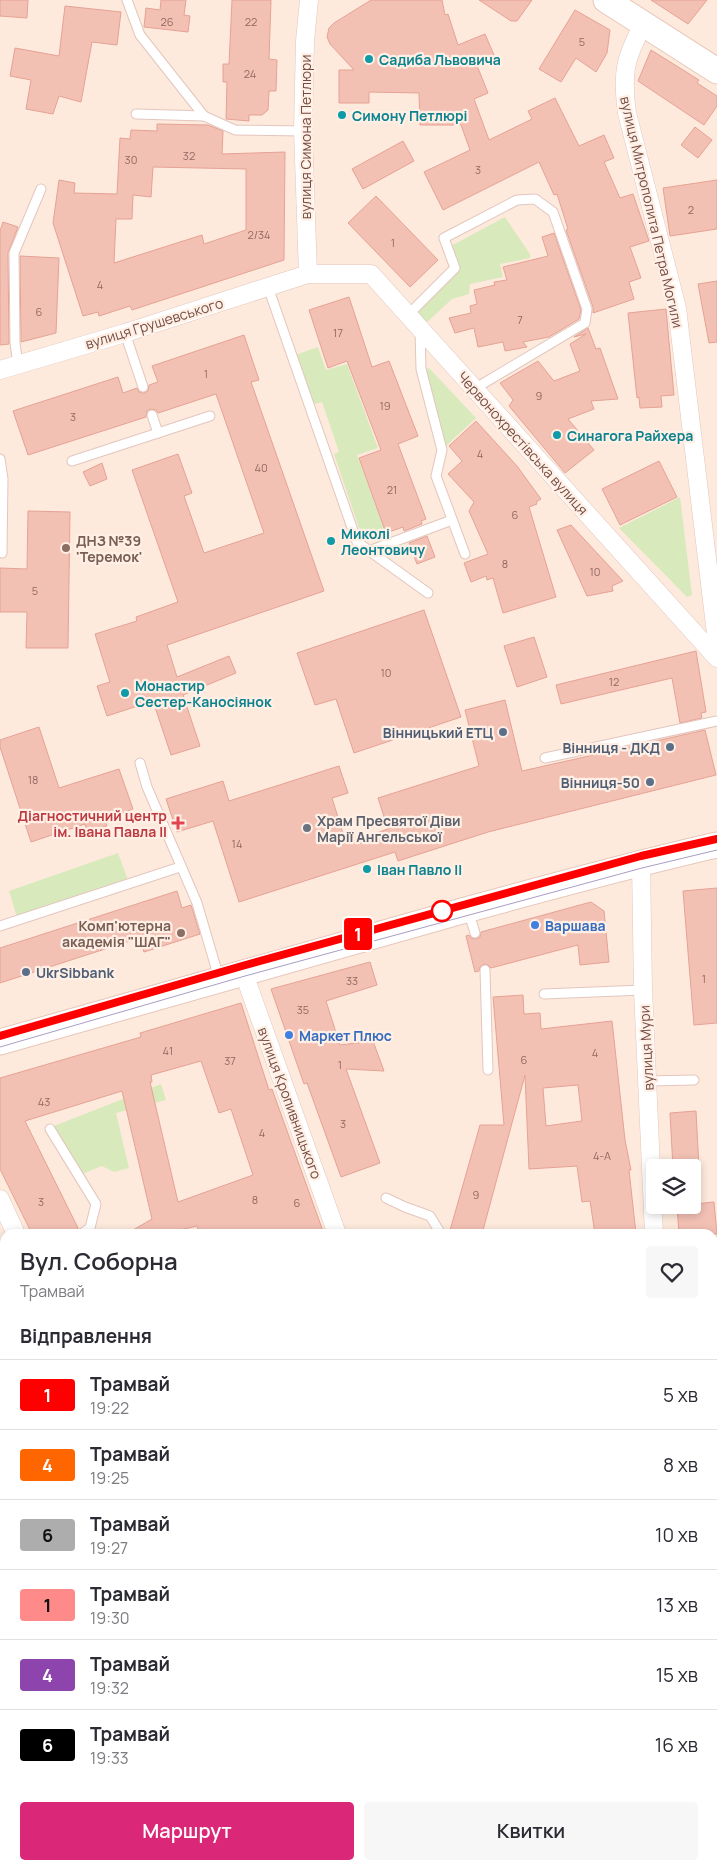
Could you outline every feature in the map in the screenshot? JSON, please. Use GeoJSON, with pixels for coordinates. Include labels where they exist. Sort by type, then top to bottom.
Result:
{"type":"FeatureCollection","features":[{"type":"Feature","properties":{"kind":"street","name":"вулиця Симона Петлюри"},"geometry":{"type":"LineString","coordinates":[[308,274],[303,131],[305,41],[309,0]]}},
{"type":"Feature","properties":{"kind":"street"},"geometry":{"type":"LineString","coordinates":[[606,0],[717,71]]}},
{"type":"Feature","properties":{"kind":"street","name":"вулиця Митрополита Петра Могили"},"geometry":{"type":"LineString","coordinates":[[644,25],[633,43],[626,63],[624,93],[627,113],[677,308],[717,642]]}},
{"type":"Feature","properties":{"kind":"street","name":"вулиця Грушевського"},"geometry":{"type":"LineString","coordinates":[[0,370],[124,333],[308,274]]}},
{"type":"Feature","properties":{"kind":"street","name":"Червонохрестівська вулиця"},"geometry":{"type":"LineString","coordinates":[[308,274],[371,274],[717,658]]}},
{"type":"Feature","properties":{"kind":"street"},"geometry":{"type":"LineString","coordinates":[[0,1042],[243,971],[642,862],[717,845]]}},
{"type":"Feature","properties":{"kind":"street","name":"вулиця Мури"},"geometry":{"type":"LineString","coordinates":[[642,862],[643,990],[654,1229]]}},
{"type":"Feature","properties":{"kind":"street","name":"вулиця Кропивницького"},"geometry":{"type":"LineString","coordinates":[[243,971],[335,1229]]}},
{"type":"Feature","properties":{"kind":"street"},"geometry":{"type":"LineString","coordinates":[[0,1199],[14,1229]]}},
{"type":"Feature","properties":{"kind":"lane"},"geometry":{"type":"LineString","coordinates":[[127,0],[140,35],[204,116]]}},
{"type":"Feature","properties":{"kind":"lane"},"geometry":{"type":"LineString","coordinates":[[136,114],[204,116],[235,130],[303,131]]}},
{"type":"Feature","properties":{"kind":"lane"},"geometry":{"type":"LineString","coordinates":[[18,365],[15,343],[14,253],[41,189]]}},
{"type":"Feature","properties":{"kind":"lane"},"geometry":{"type":"LineString","coordinates":[[465,554],[436,476],[442,450],[421,369],[414,322],[455,268],[444,238],[517,200],[534,199],[553,212],[587,309],[585,323],[474,389]]}},
{"type":"Feature","properties":{"kind":"lane"},"geometry":{"type":"LineString","coordinates":[[268,287],[357,542],[428,593]]}},
{"type":"Feature","properties":{"kind":"lane"},"geometry":{"type":"LineString","coordinates":[[124,333],[142,387]]}},
{"type":"Feature","properties":{"kind":"lane"},"geometry":{"type":"LineString","coordinates":[[152,415],[158,433]]}},
{"type":"Feature","properties":{"kind":"lane"},"geometry":{"type":"LineString","coordinates":[[72,461],[210,416]]}},
{"type":"Feature","properties":{"kind":"lane"},"geometry":{"type":"LineString","coordinates":[[0,459],[3,480],[2,553]]}},
{"type":"Feature","properties":{"kind":"lane"},"geometry":{"type":"LineString","coordinates":[[369,551],[452,520]]}},
{"type":"Feature","properties":{"kind":"lane"},"geometry":{"type":"LineString","coordinates":[[545,758],[717,721]]}},
{"type":"Feature","properties":{"kind":"lane"},"geometry":{"type":"LineString","coordinates":[[140,763],[147,787],[197,903],[219,978]]}},
{"type":"Feature","properties":{"kind":"lane"},"geometry":{"type":"LineString","coordinates":[[0,926],[180,867]]}},
{"type":"Feature","properties":{"kind":"lane"},"geometry":{"type":"LineString","coordinates":[[468,910],[475,934]]}},
{"type":"Feature","properties":{"kind":"lane"},"geometry":{"type":"LineString","coordinates":[[485,970],[488,1070]]}},
{"type":"Feature","properties":{"kind":"lane"},"geometry":{"type":"LineString","coordinates":[[544,994],[643,990]]}},
{"type":"Feature","properties":{"kind":"lane"},"geometry":{"type":"LineString","coordinates":[[648,1081],[694,1080]]}},
{"type":"Feature","properties":{"kind":"lane"},"geometry":{"type":"LineString","coordinates":[[50,1129],[96,1204],[88,1229]]}},
{"type":"Feature","properties":{"kind":"lane"},"geometry":{"type":"LineString","coordinates":[[386,1198],[404,1207],[430,1216],[438,1229]]}},
{"type":"Feature","properties":{"kind":"green space"},"geometry":{"type":"Polygon","coordinates":[[[505,217],[530,254],[530,258],[500,264],[503,277],[470,284],[469,294],[452,299],[425,324],[416,314],[459,269],[451,246],[505,217]]]}},
{"type":"Feature","properties":{"kind":"green space"},"geometry":{"type":"Polygon","coordinates":[[[318,347],[326,370],[347,364],[378,448],[357,455],[386,533],[368,540],[361,534],[334,454],[339,452],[322,402],[311,405],[295,355],[318,347]]]}},
{"type":"Feature","properties":{"kind":"green space"},"geometry":{"type":"Polygon","coordinates":[[[429,368],[476,418],[445,447],[425,369],[429,368]]]}},
{"type":"Feature","properties":{"kind":"green space"},"geometry":{"type":"Polygon","coordinates":[[[680,497],[692,595],[687,597],[619,528],[680,497]]]}},
{"type":"Feature","properties":{"kind":"green space"},"geometry":{"type":"Polygon","coordinates":[[[118,853],[128,880],[17,917],[9,891],[118,853]]]}},
{"type":"Feature","properties":{"kind":"green space"},"geometry":{"type":"Polygon","coordinates":[[[161,1084],[166,1100],[116,1113],[129,1168],[114,1172],[102,1166],[82,1174],[54,1126],[161,1084]]]}},
{"type":"Feature","properties":{"kind":"building"},"geometry":{"type":"Polygon","coordinates":[[[0,0],[28,0],[27,18],[0,16],[0,0]]]}},
{"type":"Feature","properties":{"kind":"building"},"geometry":{"type":"Polygon","coordinates":[[[161,0],[186,0],[184,15],[190,16],[188,32],[144,27],[146,8],[160,10],[161,0]]]}},
{"type":"Feature","properties":{"kind":"building"},"geometry":{"type":"Polygon","coordinates":[[[232,0],[271,0],[269,59],[277,60],[276,91],[269,91],[268,110],[262,115],[249,115],[249,121],[226,119],[227,82],[223,82],[223,64],[229,64],[232,0]]]}},
{"type":"Feature","properties":{"kind":"building"},"geometry":{"type":"Polygon","coordinates":[[[371,0],[442,0],[445,15],[448,14],[458,45],[485,34],[494,55],[476,63],[488,93],[474,99],[489,140],[532,119],[528,111],[555,98],[579,146],[604,135],[614,158],[604,162],[620,198],[633,194],[649,241],[630,247],[641,278],[629,282],[634,299],[593,313],[593,307],[566,230],[568,229],[557,194],[554,195],[539,162],[443,210],[424,172],[470,150],[461,125],[420,125],[419,93],[369,92],[369,103],[339,103],[339,70],[354,70],[330,44],[327,37],[329,28],[371,0]]]}},
{"type":"Feature","properties":{"kind":"building"},"geometry":{"type":"Polygon","coordinates":[[[479,0],[532,0],[517,21],[511,21],[479,0]]]}},
{"type":"Feature","properties":{"kind":"building"},"geometry":{"type":"Polygon","coordinates":[[[651,0],[707,0],[688,24],[651,0]]]}},
{"type":"Feature","properties":{"kind":"building"},"geometry":{"type":"Polygon","coordinates":[[[65,6],[121,12],[117,45],[92,42],[81,102],[59,96],[53,114],[26,109],[31,80],[10,76],[15,48],[59,56],[65,6]]]}},
{"type":"Feature","properties":{"kind":"building"},"geometry":{"type":"Polygon","coordinates":[[[575,10],[610,30],[607,53],[596,72],[576,58],[561,82],[539,69],[575,10]]]}},
{"type":"Feature","properties":{"kind":"building"},"geometry":{"type":"Polygon","coordinates":[[[651,50],[699,80],[697,83],[717,96],[717,106],[704,125],[638,81],[651,50]]]}},
{"type":"Feature","properties":{"kind":"building"},"geometry":{"type":"Polygon","coordinates":[[[157,124],[208,125],[223,131],[222,154],[285,152],[284,260],[132,310],[130,306],[99,316],[98,312],[83,316],[53,223],[59,180],[75,183],[74,193],[117,194],[120,138],[130,139],[131,130],[157,131],[157,124]],[[153,167],[151,197],[133,195],[132,219],[116,219],[114,263],[202,235],[204,244],[246,230],[246,169],[153,167]]]}},
{"type":"Feature","properties":{"kind":"building"},"geometry":{"type":"Polygon","coordinates":[[[695,127],[712,140],[698,158],[681,145],[695,127]]]}},
{"type":"Feature","properties":{"kind":"building"},"geometry":{"type":"Polygon","coordinates":[[[403,141],[414,161],[363,189],[352,169],[403,141]]]}},
{"type":"Feature","properties":{"kind":"building"},"geometry":{"type":"Polygon","coordinates":[[[717,180],[717,229],[670,236],[663,188],[717,180]]]}},
{"type":"Feature","properties":{"kind":"building"},"geometry":{"type":"Polygon","coordinates":[[[376,196],[438,260],[410,287],[348,223],[376,196]]]}},
{"type":"Feature","properties":{"kind":"building"},"geometry":{"type":"Polygon","coordinates":[[[3,222],[18,227],[8,253],[9,344],[0,345],[0,231],[3,222]]]}},
{"type":"Feature","properties":{"kind":"building"},"geometry":{"type":"Polygon","coordinates":[[[554,233],[581,310],[579,319],[549,337],[523,342],[527,347],[505,351],[503,342],[478,347],[474,328],[455,333],[449,318],[471,313],[470,306],[477,304],[474,290],[495,285],[494,282],[507,280],[503,267],[548,256],[542,237],[554,233]]]}},
{"type":"Feature","properties":{"kind":"building"},"geometry":{"type":"Polygon","coordinates":[[[20,256],[59,258],[56,333],[21,342],[20,256]]]}},
{"type":"Feature","properties":{"kind":"building"},"geometry":{"type":"Polygon","coordinates":[[[717,281],[717,342],[709,343],[698,284],[717,281]]]}},
{"type":"Feature","properties":{"kind":"building"},"geometry":{"type":"Polygon","coordinates":[[[349,297],[372,367],[389,361],[418,436],[398,444],[426,519],[421,521],[422,524],[404,531],[403,527],[386,533],[359,458],[381,450],[347,361],[328,368],[309,310],[349,297]]]}},
{"type":"Feature","properties":{"kind":"building"},"geometry":{"type":"Polygon","coordinates":[[[666,309],[674,395],[661,396],[662,407],[640,408],[639,397],[637,398],[628,313],[666,309]]]}},
{"type":"Feature","properties":{"kind":"building"},"geometry":{"type":"Polygon","coordinates":[[[588,328],[596,349],[600,348],[618,399],[591,401],[594,409],[568,419],[594,450],[565,473],[509,406],[513,400],[500,383],[538,361],[554,381],[580,371],[570,344],[586,334],[574,337],[588,328]]]}},
{"type":"Feature","properties":{"kind":"building"},"geometry":{"type":"Polygon","coordinates":[[[244,335],[259,380],[251,382],[324,591],[167,645],[177,677],[229,656],[236,673],[183,695],[200,746],[171,755],[153,701],[107,716],[97,686],[110,682],[95,634],[137,621],[136,617],[178,602],[132,470],[178,454],[192,493],[184,496],[204,553],[264,533],[216,394],[158,413],[156,410],[150,409],[147,411],[146,417],[28,455],[13,411],[118,377],[123,393],[137,388],[139,392],[144,393],[148,391],[149,385],[158,382],[152,366],[244,335]]]}},
{"type":"Feature","properties":{"kind":"building"},"geometry":{"type":"Polygon","coordinates":[[[476,421],[517,466],[541,499],[536,502],[537,504],[529,507],[556,597],[503,613],[493,578],[487,580],[486,576],[471,582],[464,563],[488,554],[469,511],[474,502],[448,474],[462,461],[449,446],[476,421]]]}},
{"type":"Feature","properties":{"kind":"building"},"geometry":{"type":"Polygon","coordinates":[[[659,461],[677,497],[620,525],[602,489],[659,461]]]}},
{"type":"Feature","properties":{"kind":"building"},"geometry":{"type":"Polygon","coordinates":[[[102,463],[107,479],[90,486],[83,472],[102,463]]]}},
{"type":"Feature","properties":{"kind":"building"},"geometry":{"type":"Polygon","coordinates":[[[28,511],[70,512],[68,648],[26,648],[27,612],[0,612],[0,568],[27,569],[28,511]]]}},
{"type":"Feature","properties":{"kind":"building"},"geometry":{"type":"Polygon","coordinates":[[[571,525],[623,581],[612,586],[613,591],[587,596],[557,530],[571,525]]]}},
{"type":"Feature","properties":{"kind":"building"},"geometry":{"type":"Polygon","coordinates":[[[427,536],[435,557],[417,564],[409,543],[427,536]]]}},
{"type":"Feature","properties":{"kind":"building"},"geometry":{"type":"Polygon","coordinates":[[[424,610],[461,717],[354,753],[336,699],[315,705],[297,653],[424,610]]]}},
{"type":"Feature","properties":{"kind":"building"},"geometry":{"type":"Polygon","coordinates":[[[534,637],[547,677],[517,687],[504,646],[534,637]]]}},
{"type":"Feature","properties":{"kind":"building"},"geometry":{"type":"Polygon","coordinates":[[[696,651],[706,712],[701,713],[702,718],[680,723],[672,678],[561,704],[556,685],[696,651]]]}},
{"type":"Feature","properties":{"kind":"building"},"geometry":{"type":"Polygon","coordinates":[[[505,700],[522,771],[705,730],[716,775],[488,832],[398,861],[395,852],[239,902],[213,821],[177,832],[166,799],[223,781],[229,801],[339,766],[348,793],[332,798],[346,843],[388,829],[378,798],[479,766],[465,710],[505,700]]]}},
{"type":"Feature","properties":{"kind":"building"},"geometry":{"type":"Polygon","coordinates":[[[39,727],[59,788],[119,769],[133,809],[105,819],[107,826],[87,832],[85,824],[31,842],[0,747],[0,740],[39,727]]]}},
{"type":"Feature","properties":{"kind":"building"},"geometry":{"type":"Polygon","coordinates":[[[717,888],[717,1023],[694,1025],[683,891],[717,888]]]}},
{"type":"Feature","properties":{"kind":"building"},"geometry":{"type":"Polygon","coordinates":[[[177,891],[182,908],[191,905],[200,934],[144,952],[139,938],[0,983],[0,948],[177,891]]]}},
{"type":"Feature","properties":{"kind":"building"},"geometry":{"type":"Polygon","coordinates":[[[591,902],[604,911],[609,962],[580,965],[578,945],[491,968],[484,964],[480,967],[479,971],[475,972],[466,936],[469,935],[471,938],[476,939],[480,937],[481,932],[591,902]]]}},
{"type":"Feature","properties":{"kind":"building"},"geometry":{"type":"Polygon","coordinates":[[[370,962],[377,985],[326,1001],[340,1045],[373,1041],[384,1071],[346,1069],[380,1163],[341,1177],[307,1083],[304,1084],[271,989],[370,962]]]}},
{"type":"Feature","properties":{"kind":"building"},"geometry":{"type":"Polygon","coordinates":[[[523,995],[524,1014],[540,1013],[541,1029],[612,1021],[625,1140],[631,1170],[629,1170],[635,1229],[594,1229],[590,1201],[582,1202],[577,1166],[529,1169],[525,1075],[483,1229],[450,1229],[480,1125],[504,1125],[493,997],[523,995]],[[578,1085],[543,1088],[546,1126],[582,1121],[578,1085]]]}},
{"type":"Feature","properties":{"kind":"building"},"geometry":{"type":"Polygon","coordinates":[[[241,1003],[269,1090],[272,1089],[322,1229],[198,1229],[197,1226],[184,1229],[135,1229],[152,1219],[122,1091],[25,1121],[78,1228],[30,1229],[0,1169],[0,1078],[141,1037],[140,1033],[241,1003]],[[201,1061],[151,1075],[152,1082],[150,1082],[178,1202],[253,1175],[231,1109],[219,1113],[201,1061]]]}},
{"type":"Feature","properties":{"kind":"building"},"geometry":{"type":"Polygon","coordinates":[[[696,1111],[699,1159],[673,1159],[670,1113],[696,1111]]]}},
{"type":"Feature","properties":{"kind":"building"},"geometry":{"type":"Polygon","coordinates":[[[714,1202],[717,1229],[679,1229],[678,1214],[701,1214],[701,1203],[714,1202]]]}},
{"type":"Feature","properties":{"kind":"tram line"},"geometry":{"type":"LineString","coordinates":[[0,1036],[241,966],[641,856],[717,839]]}},
{"type":"Feature","properties":{"kind":"tram line","name":"1"},"geometry":{"type":"LineString","coordinates":[[0,1036],[242,966],[641,856],[717,839]]}},
{"type":"Feature","properties":{"kind":"tram line"},"geometry":{"type":"LineString","coordinates":[[0,1047],[245,976],[642,868],[717,850]]}},
{"type":"Feature","properties":{"kind":"place","name":"Садиба Львовича"},"geometry":{"type":"Point","coordinates":[369,59]}},
{"type":"Feature","properties":{"kind":"place","name":"Симону Петлюрі"},"geometry":{"type":"Point","coordinates":[342,115]}},
{"type":"Feature","properties":{"kind":"place","name":"Синагога Райхера"},"geometry":{"type":"Point","coordinates":[557,435]}},
{"type":"Feature","properties":{"kind":"place","name":"Миколі Леонтовичу"},"geometry":{"type":"Point","coordinates":[331,541]}},
{"type":"Feature","properties":{"kind":"place","name":"ДНЗ №39 'Теремок'"},"geometry":{"type":"Point","coordinates":[66,548]}},
{"type":"Feature","properties":{"kind":"place","name":"Монастир Сестер-Каносіянок"},"geometry":{"type":"Point","coordinates":[125,693]}},
{"type":"Feature","properties":{"kind":"place","name":"Вінницький ЕТЦ"},"geometry":{"type":"Point","coordinates":[503,732]}},
{"type":"Feature","properties":{"kind":"place","name":"Вінниця - ДКД"},"geometry":{"type":"Point","coordinates":[670,747]}},
{"type":"Feature","properties":{"kind":"place","name":"Вінниця-50"},"geometry":{"type":"Point","coordinates":[650,782]}},
{"type":"Feature","properties":{"kind":"place","name":"Діагностичний центр ім. Івана Павла II"},"geometry":{"type":"Point","coordinates":[178,823]}},
{"type":"Feature","properties":{"kind":"place","name":"Храм Пресвятої Діви Марії Ангельської"},"geometry":{"type":"Point","coordinates":[307,828]}},
{"type":"Feature","properties":{"kind":"place","name":"Іван Павло II"},"geometry":{"type":"Point","coordinates":[367,869]}},
{"type":"Feature","properties":{"kind":"place","name":"Варшава"},"geometry":{"type":"Point","coordinates":[535,925]}},
{"type":"Feature","properties":{"kind":"place","name":"Комп'ютерна академія \"ШАГ\""},"geometry":{"type":"Point","coordinates":[181,933]}},
{"type":"Feature","properties":{"kind":"place","name":"UkrSibbank"},"geometry":{"type":"Point","coordinates":[26,972]}},
{"type":"Feature","properties":{"kind":"place","name":"Маркет Плюс"},"geometry":{"type":"Point","coordinates":[289,1035]}}]}
